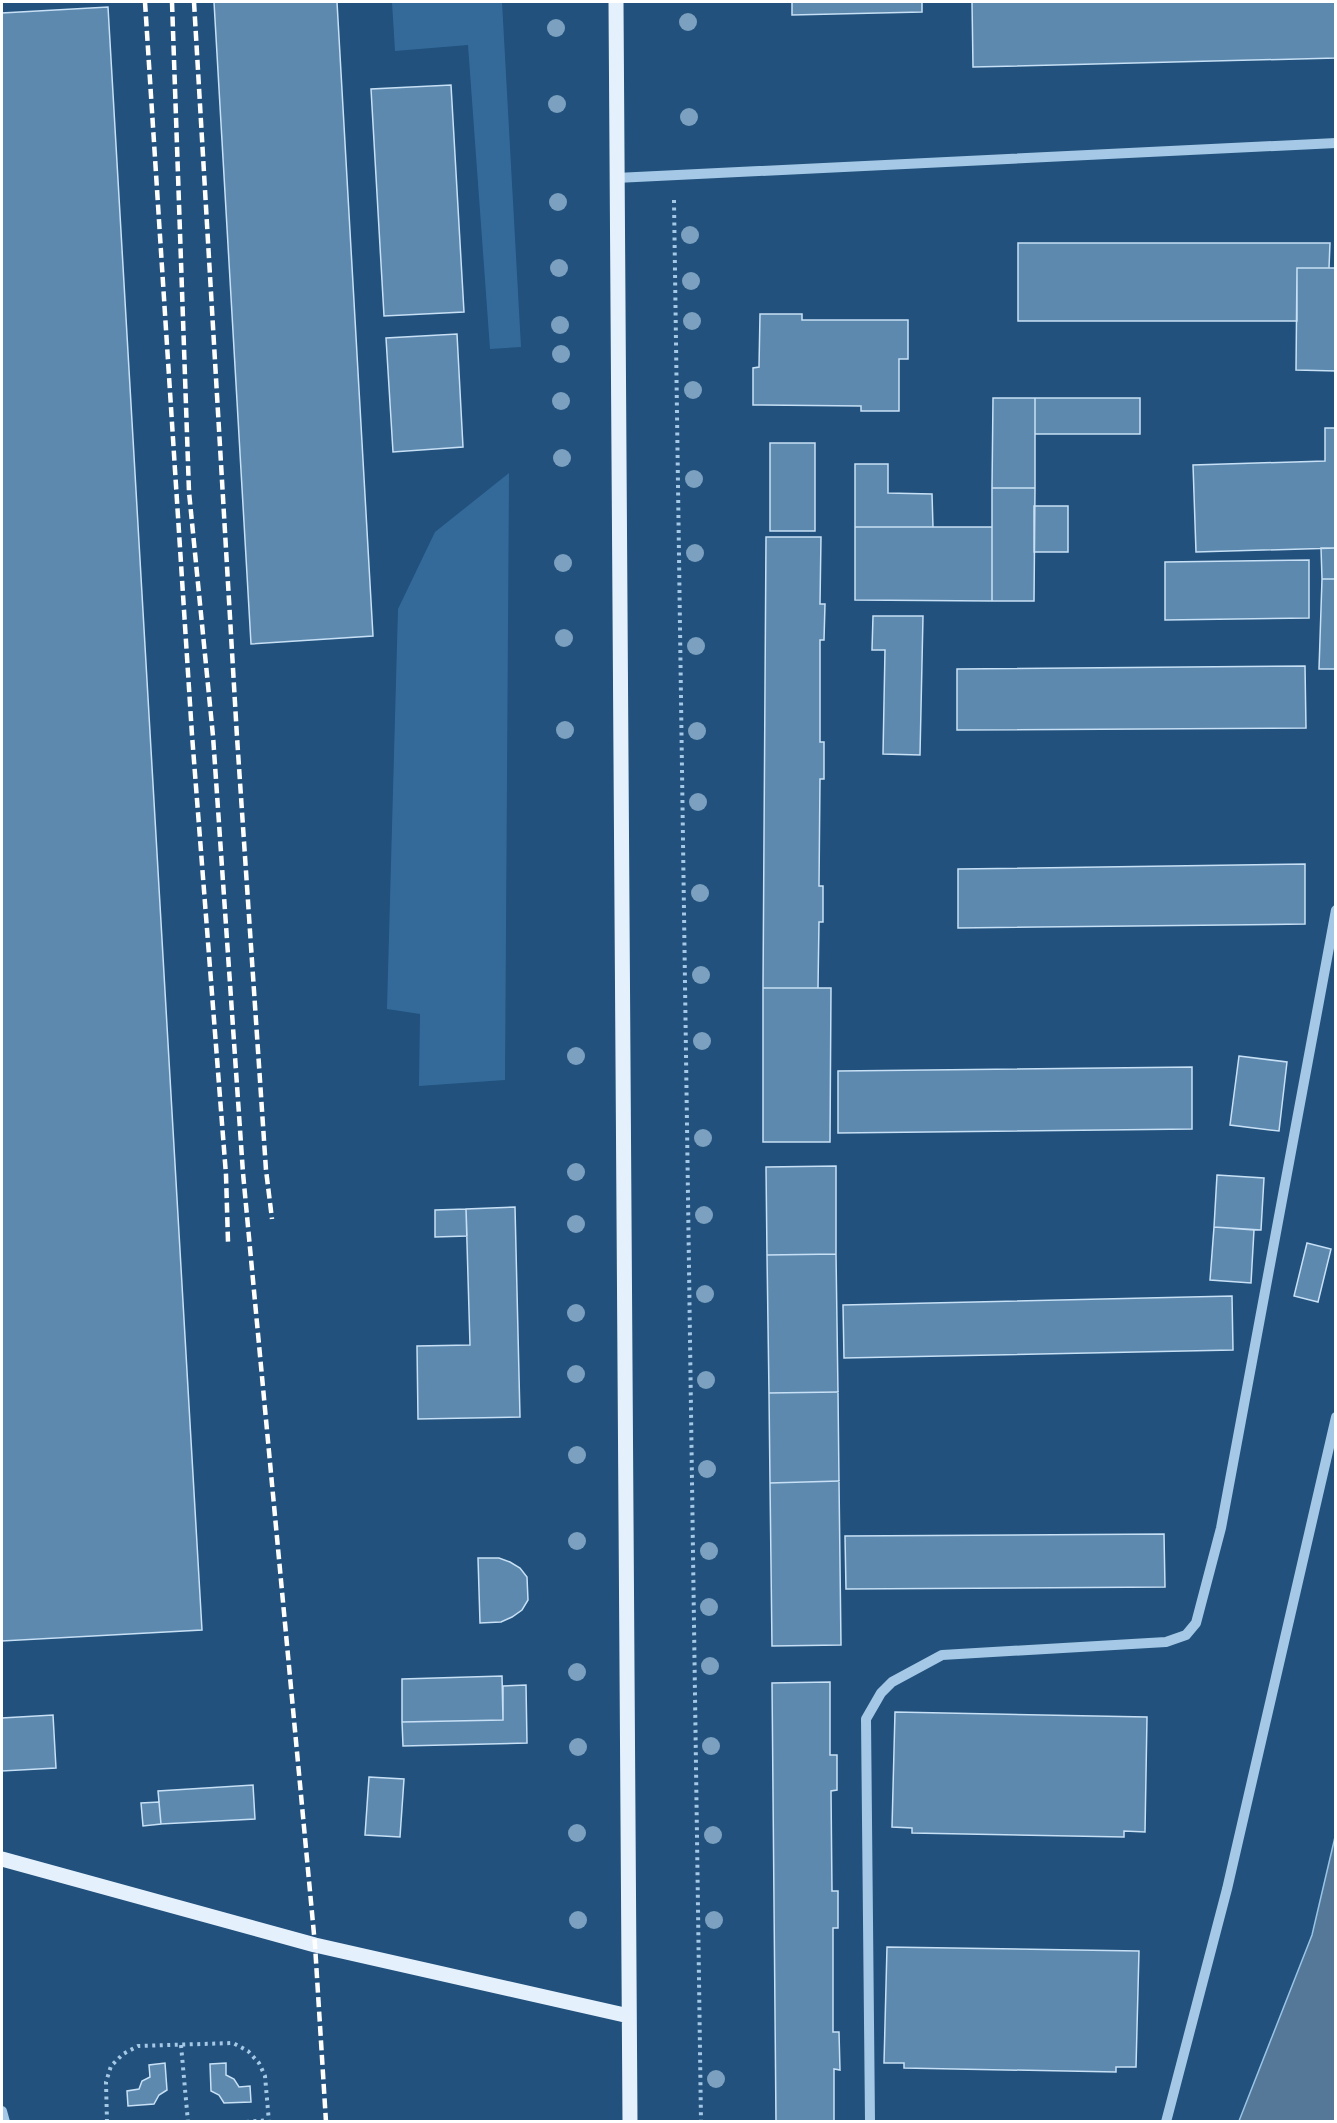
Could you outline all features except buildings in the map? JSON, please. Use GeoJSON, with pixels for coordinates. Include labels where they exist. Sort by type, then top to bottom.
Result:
{"type":"FeatureCollection","features":[{"type":"Feature","properties":{"kind":"main road"},"geometry":{"type":"LineString","coordinates":[[616,2],[630,2115]]}},
{"type":"Feature","properties":{"kind":"main road"},"geometry":{"type":"LineString","coordinates":[[2,1859],[315,1945],[629,2016]]}},
{"type":"Feature","properties":{"kind":"street"},"geometry":{"type":"LineString","coordinates":[[616,178],[1335,143]]}},
{"type":"Feature","properties":{"kind":"street"},"geometry":{"type":"LineString","coordinates":[[870,2121],[866,1719],[881,1693],[892,1682],[942,1655],[1166,1642],[1186,1635],[1196,1623],[1221,1528],[1335,910]]}},
{"type":"Feature","properties":{"kind":"street"},"geometry":{"type":"LineString","coordinates":[[1166,2121],[1227,1889],[1335,1417]]}},
{"type":"Feature","properties":{"kind":"street"},"geometry":{"type":"LineString","coordinates":[[620,2121],[630,2115]]}},
{"type":"Feature","properties":{"kind":"path"},"geometry":{"type":"LineString","coordinates":[[674,175],[701,2121]]}},
{"type":"Feature","properties":{"kind":"path"},"geometry":{"type":"LineString","coordinates":[[107,2121],[106,2082],[111,2066],[123,2054],[138,2046],[233,2043],[248,2051],[260,2063],[265,2076],[268,2121],[246,2121]]}},
{"type":"Feature","properties":{"kind":"path"},"geometry":{"type":"LineString","coordinates":[[181,2045],[188,2121]]}},
{"type":"Feature","properties":{"kind":"shaded area"},"geometry":{"type":"Polygon","coordinates":[[[392,2],[502,2],[521,347],[490,349],[468,45],[395,51],[392,2]]]}},
{"type":"Feature","properties":{"kind":"shaded area"},"geometry":{"type":"Polygon","coordinates":[[[509,473],[505,1080],[419,1086],[420,1014],[387,1009],[398,609],[435,532],[509,473]]]}},
{"type":"Feature","properties":{"kind":"shaded area"},"geometry":{"type":"Polygon","coordinates":[[[1335,1837],[1335,2121],[1239,2121],[1312,1935],[1335,1837]]]}},
{"type":"Feature","properties":{"kind":"railway"},"geometry":{"type":"LineString","coordinates":[[145,2],[192,735],[226,1175],[228,1242]]}},
{"type":"Feature","properties":{"kind":"railway"},"geometry":{"type":"LineString","coordinates":[[172,2],[189,492],[213,736],[243,1173],[315,1945],[326,2122]]}},
{"type":"Feature","properties":{"kind":"railway"},"geometry":{"type":"LineString","coordinates":[[194,2],[237,737],[266,1170],[272,1219]]}}]}
